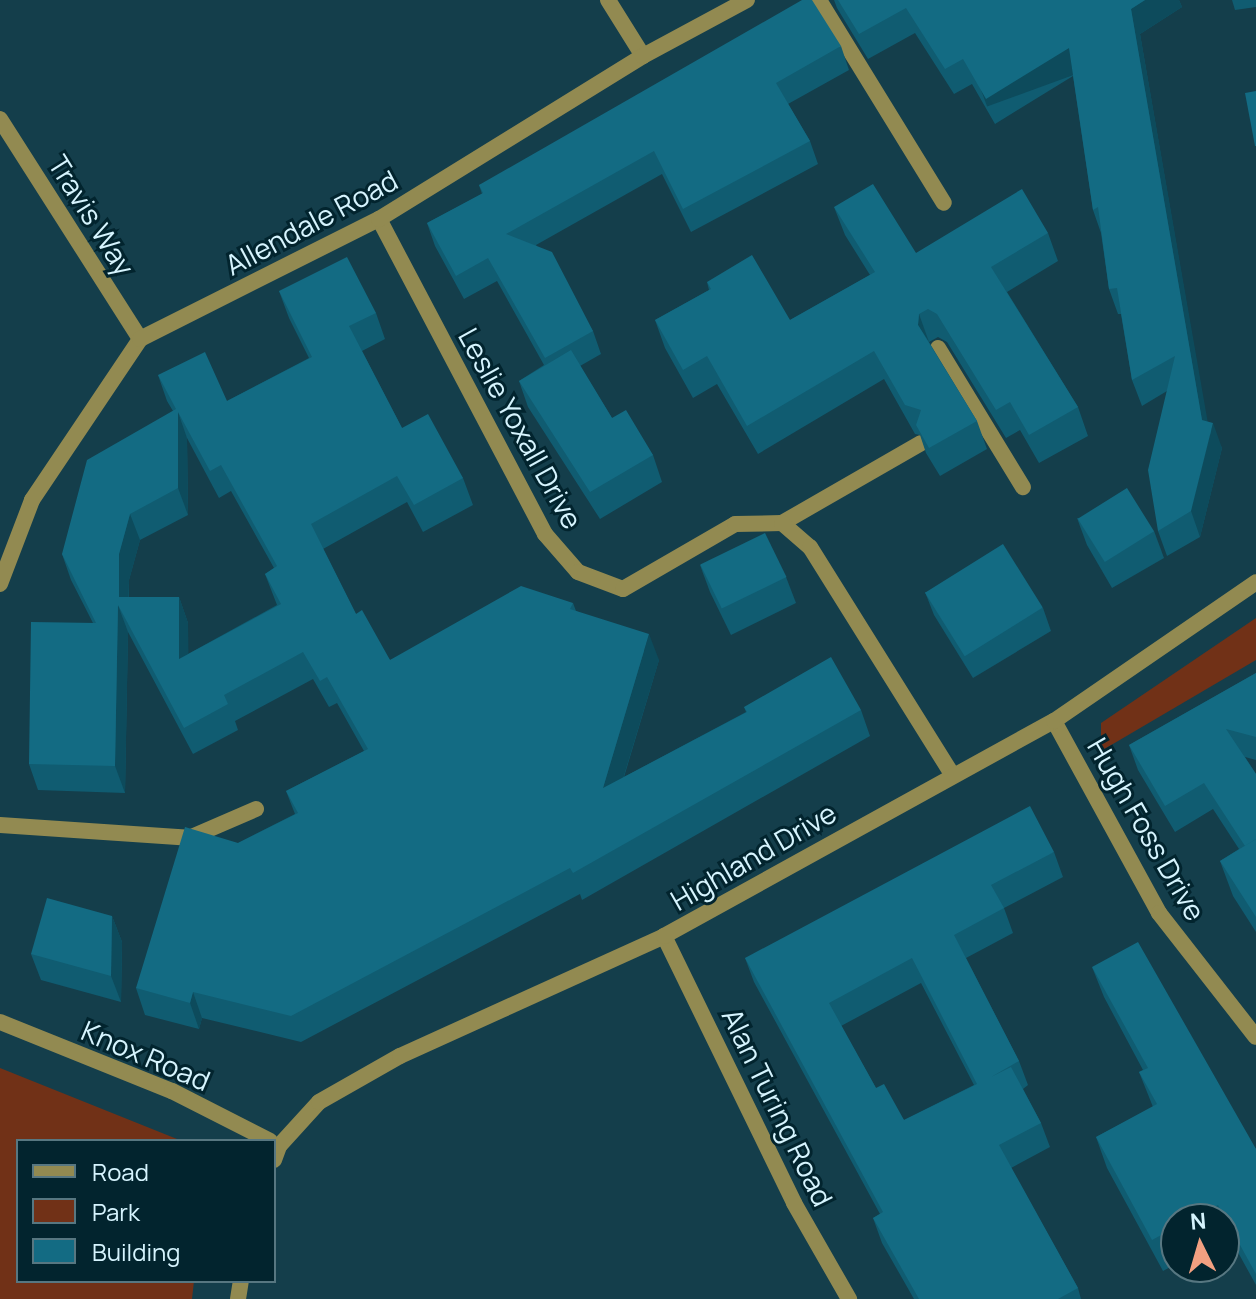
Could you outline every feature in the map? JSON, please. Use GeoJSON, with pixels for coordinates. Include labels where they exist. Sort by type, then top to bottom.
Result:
{"type":"FeatureCollection","features":[{"type":"Feature","properties":{"kind":"street"},"geometry":{"type":"LineString","coordinates":[[608,0],[643,56]]}},
{"type":"Feature","properties":{"kind":"street","name":"Allendale Road"},"geometry":{"type":"LineString","coordinates":[[0,584],[32,500],[140,339],[379,219],[643,56],[747,0]]}},
{"type":"Feature","properties":{"kind":"street"},"geometry":{"type":"LineString","coordinates":[[819,0],[944,203]]}},
{"type":"Feature","properties":{"kind":"street","name":"Travis Way"},"geometry":{"type":"LineString","coordinates":[[0,119],[140,339]]}},
{"type":"Feature","properties":{"kind":"street","name":"Leslie Yoxall Drive"},"geometry":{"type":"LineString","coordinates":[[379,219],[545,534],[578,572],[623,589],[735,524],[782,523]]}},
{"type":"Feature","properties":{"kind":"street"},"geometry":{"type":"LineString","coordinates":[[938,348],[1023,487]]}},
{"type":"Feature","properties":{"kind":"street"},"geometry":{"type":"LineString","coordinates":[[960,421],[975,412]]}},
{"type":"Feature","properties":{"kind":"street"},"geometry":{"type":"LineString","coordinates":[[921,443],[782,523],[810,547],[952,774]]}},
{"type":"Feature","properties":{"kind":"street","name":"Highland Drive"},"geometry":{"type":"LineString","coordinates":[[276,1146],[319,1102],[400,1056],[664,936],[952,774],[1054,721],[1256,582]]}},
{"type":"Feature","properties":{"kind":"street","name":"Hugh Foss Drive"},"geometry":{"type":"LineString","coordinates":[[1054,721],[1159,913],[1256,1037]]}},
{"type":"Feature","properties":{"kind":"street"},"geometry":{"type":"LineString","coordinates":[[0,825],[189,838],[256,809]]}},
{"type":"Feature","properties":{"kind":"street","name":"Alan Turing Road"},"geometry":{"type":"LineString","coordinates":[[664,936],[794,1203],[849,1299]]}},
{"type":"Feature","properties":{"kind":"street","name":"Knox Road"},"geometry":{"type":"LineString","coordinates":[[0,1022],[172,1091],[258,1139]]}},
{"type":"Feature","properties":{"kind":"green space"},"geometry":{"type":"Polygon","coordinates":[[[1256,618],[1256,660],[1101,751],[1101,723],[1256,618]]]}},
{"type":"Feature","properties":{"kind":"green space"},"geometry":{"type":"Polygon","coordinates":[[[0,1068],[177,1139],[16,1139],[16,1283],[194,1283],[192,1299],[0,1299],[0,1068]]]}},
{"type":"Feature","properties":{"kind":"building"},"geometry":{"type":"Polygon","coordinates":[[[802,0],[812,0],[841,46],[776,83],[810,141],[683,209],[654,151],[506,234],[552,252],[593,331],[545,358],[488,258],[456,276],[427,223],[483,193],[479,185],[802,0]]]}},
{"type":"Feature","properties":{"kind":"building"},"geometry":{"type":"Polygon","coordinates":[[[838,0],[1145,0],[1131,9],[1202,420],[1213,423],[1191,511],[1158,531],[1148,470],[1175,356],[1132,380],[1117,288],[1109,289],[1098,207],[1093,210],[1069,48],[986,99],[963,59],[945,69],[906,8],[859,34],[838,0]]]}},
{"type":"Feature","properties":{"kind":"building"},"geometry":{"type":"Polygon","coordinates":[[[1256,91],[1256,146],[1255,146],[1245,93],[1256,91]]]}},
{"type":"Feature","properties":{"kind":"building"},"geometry":{"type":"Polygon","coordinates":[[[873,184],[916,253],[1022,189],[1048,233],[991,267],[1078,407],[1029,435],[1010,402],[996,410],[937,314],[928,309],[919,314],[918,325],[977,421],[929,448],[916,425],[921,410],[905,405],[874,351],[747,426],[707,356],[683,370],[655,320],[711,289],[707,282],[752,255],[790,320],[875,272],[834,207],[873,184]]]}},
{"type":"Feature","properties":{"kind":"building"},"geometry":{"type":"Polygon","coordinates":[[[347,257],[376,313],[349,326],[402,428],[428,414],[463,478],[414,505],[397,476],[311,524],[356,614],[362,610],[390,660],[521,586],[573,603],[570,609],[649,634],[603,788],[747,712],[744,707],[831,657],[861,710],[573,873],[570,868],[291,1016],[193,992],[190,1003],[136,988],[185,827],[238,843],[298,813],[286,791],[368,749],[327,677],[320,681],[303,652],[224,695],[228,704],[184,728],[118,605],[115,766],[29,764],[31,622],[96,623],[62,554],[87,460],[176,409],[158,375],[205,352],[227,401],[312,357],[279,291],[347,257]],[[178,412],[178,488],[130,514],[119,554],[119,597],[179,597],[179,659],[281,604],[265,574],[277,566],[221,465],[210,471],[178,412]]]}},
{"type":"Feature","properties":{"kind":"building"},"geometry":{"type":"Polygon","coordinates":[[[571,350],[612,418],[626,410],[653,455],[590,492],[519,381],[571,350]]]}},
{"type":"Feature","properties":{"kind":"building"},"geometry":{"type":"Polygon","coordinates":[[[1127,488],[1154,531],[1105,562],[1078,519],[1127,488]]]}},
{"type":"Feature","properties":{"kind":"building"},"geometry":{"type":"Polygon","coordinates":[[[765,533],[786,577],[722,609],[700,565],[765,533]]]}},
{"type":"Feature","properties":{"kind":"building"},"geometry":{"type":"Polygon","coordinates":[[[1003,544],[1043,608],[965,656],[925,593],[1003,544]]]}},
{"type":"Feature","properties":{"kind":"building"},"geometry":{"type":"Polygon","coordinates":[[[1256,673],[1256,737],[1226,729],[1256,774],[1256,839],[1245,846],[1204,783],[1165,806],[1129,745],[1256,673]]]}},
{"type":"Feature","properties":{"kind":"building"},"geometry":{"type":"Polygon","coordinates":[[[1030,806],[1054,852],[991,885],[1004,908],[954,935],[1019,1061],[991,1077],[1011,1067],[1041,1123],[999,1145],[1078,1288],[1058,1299],[919,1299],[873,1218],[883,1212],[745,958],[1030,806]],[[912,958],[829,1003],[876,1088],[884,1084],[904,1120],[977,1084],[912,958]]]}},
{"type":"Feature","properties":{"kind":"building"},"geometry":{"type":"Polygon","coordinates":[[[1256,839],[1256,917],[1220,861],[1256,839]]]}},
{"type":"Feature","properties":{"kind":"building"},"geometry":{"type":"Polygon","coordinates":[[[47,898],[112,916],[111,976],[31,954],[47,898]]]}},
{"type":"Feature","properties":{"kind":"building"},"geometry":{"type":"Polygon","coordinates":[[[1138,942],[1256,1149],[1256,1274],[1240,1245],[1240,1203],[1160,1203],[1160,1236],[1152,1240],[1096,1137],[1157,1104],[1139,1072],[1148,1068],[1092,967],[1138,942]]]}}]}
